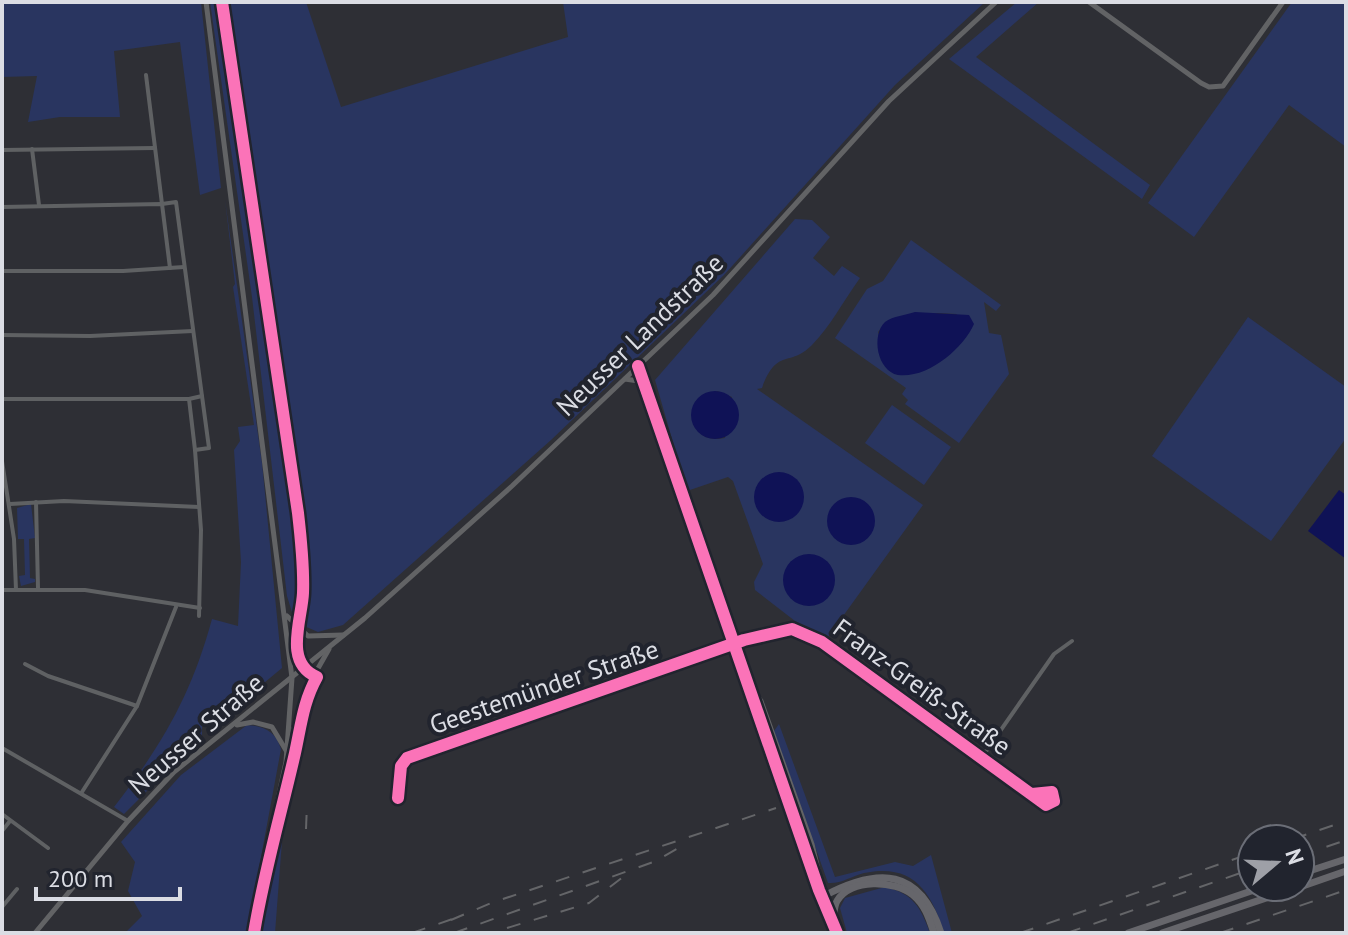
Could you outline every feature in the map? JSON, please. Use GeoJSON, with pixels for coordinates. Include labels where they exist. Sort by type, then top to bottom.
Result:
{"type":"FeatureCollection","features":[{"type":"Feature","properties":{"kind":"highway"},"geometry":{"type":"LineString","coordinates":[[1316,869],[1346,859]]}},
{"type":"Feature","properties":{"kind":"highway"},"geometry":{"type":"LineString","coordinates":[[1316,881],[1346,871]]}},
{"type":"Feature","properties":{"kind":"highway"},"geometry":{"type":"LineString","coordinates":[[824,896],[869,878],[897,878],[925,897],[941,933]]}},
{"type":"Feature","properties":{"kind":"highway"},"geometry":{"type":"LineString","coordinates":[[824,896],[868,885],[896,885],[921,902],[934,933]]}},
{"type":"Feature","properties":{"kind":"highway"},"geometry":{"type":"LineString","coordinates":[[833,920],[837,900],[844,893]]}},
{"type":"Feature","properties":{"kind":"highway"},"geometry":{"type":"LineString","coordinates":[[1128,933],[1236,896]]}},
{"type":"Feature","properties":{"kind":"highway"},"geometry":{"type":"LineString","coordinates":[[1162,933],[1251,903]]}},
{"type":"Feature","properties":{"kind":"main road"},"geometry":{"type":"LineString","coordinates":[[206,2],[292,678],[288,753],[249,933]]}},
{"type":"Feature","properties":{"kind":"main road","name":"Neusser Landstraße"},"geometry":{"type":"LineString","coordinates":[[292,678],[467,527],[625,379],[743,263],[889,101],[996,2]]}},
{"type":"Feature","properties":{"kind":"main road"},"geometry":{"type":"LineString","coordinates":[[1089,2],[1201,83],[1215,88],[1223,86],[1283,2]]}},
{"type":"Feature","properties":{"kind":"main road"},"geometry":{"type":"LineString","coordinates":[[646,358],[646,382]]}},
{"type":"Feature","properties":{"kind":"main road"},"geometry":{"type":"LineString","coordinates":[[638,366],[819,890],[837,933]]}},
{"type":"Feature","properties":{"kind":"main road"},"geometry":{"type":"LineString","coordinates":[[625,379],[646,382]]}},
{"type":"Feature","properties":{"kind":"main road"},"geometry":{"type":"LineString","coordinates":[[286,615],[308,636],[343,635]]}},
{"type":"Feature","properties":{"kind":"main road"},"geometry":{"type":"LineString","coordinates":[[289,743],[308,686],[331,645]]}},
{"type":"Feature","properties":{"kind":"main road","name":"Neusser Straße"},"geometry":{"type":"LineString","coordinates":[[35,933],[128,821],[178,768],[292,678]]}},
{"type":"Feature","properties":{"kind":"main road"},"geometry":{"type":"LineString","coordinates":[[234,726],[253,722],[272,727],[288,753]]}},
{"type":"Feature","properties":{"kind":"street"},"geometry":{"type":"LineString","coordinates":[[146,75],[170,268]]}},
{"type":"Feature","properties":{"kind":"street"},"geometry":{"type":"LineString","coordinates":[[2,150],[155,148]]}},
{"type":"Feature","properties":{"kind":"street"},"geometry":{"type":"LineString","coordinates":[[32,149],[39,205]]}},
{"type":"Feature","properties":{"kind":"street"},"geometry":{"type":"LineString","coordinates":[[2,207],[176,202],[209,448],[195,450]]}},
{"type":"Feature","properties":{"kind":"street"},"geometry":{"type":"LineString","coordinates":[[2,271],[123,271],[184,267]]}},
{"type":"Feature","properties":{"kind":"street"},"geometry":{"type":"LineString","coordinates":[[2,335],[90,336],[193,331]]}},
{"type":"Feature","properties":{"kind":"street"},"geometry":{"type":"LineString","coordinates":[[2,399],[189,399],[202,396]]}},
{"type":"Feature","properties":{"kind":"street"},"geometry":{"type":"LineString","coordinates":[[189,399],[199,507],[199,616]]}},
{"type":"Feature","properties":{"kind":"street"},"geometry":{"type":"LineString","coordinates":[[2,461],[10,504],[16,590]]}},
{"type":"Feature","properties":{"kind":"street"},"geometry":{"type":"LineString","coordinates":[[10,504],[36,502],[199,507]]}},
{"type":"Feature","properties":{"kind":"street"},"geometry":{"type":"LineString","coordinates":[[36,502],[38,588]]}},
{"type":"Feature","properties":{"kind":"street"},"geometry":{"type":"LineString","coordinates":[[2,590],[85,590],[176,607],[200,608]]}},
{"type":"Feature","properties":{"kind":"street"},"geometry":{"type":"LineString","coordinates":[[82,792],[137,706],[176,607]]}},
{"type":"Feature","properties":{"kind":"street","name":"Franz-Greiß-Straße"},"geometry":{"type":"LineString","coordinates":[[735,643],[781,630],[808,634],[1046,805],[1054,801],[1052,792],[1032,794]]}},
{"type":"Feature","properties":{"kind":"street"},"geometry":{"type":"LineString","coordinates":[[982,757],[1054,654],[1072,641]]}},
{"type":"Feature","properties":{"kind":"street","name":"Geestemünder Straße"},"geometry":{"type":"LineString","coordinates":[[398,798],[402,763],[407,758],[735,643]]}},
{"type":"Feature","properties":{"kind":"street"},"geometry":{"type":"LineString","coordinates":[[25,664],[48,676],[137,706]]}},
{"type":"Feature","properties":{"kind":"street"},"geometry":{"type":"LineString","coordinates":[[2,748],[128,821]]}},
{"type":"Feature","properties":{"kind":"street"},"geometry":{"type":"LineString","coordinates":[[2,814],[48,848]]}},
{"type":"Feature","properties":{"kind":"street"},"geometry":{"type":"LineString","coordinates":[[2,831],[10,821]]}},
{"type":"Feature","properties":{"kind":"street"},"geometry":{"type":"LineString","coordinates":[[2,907],[17,889]]}},
{"type":"Feature","properties":{"kind":"shaded area"},"geometry":{"type":"Polygon","coordinates":[[[2,2],[201,2],[221,188],[200,195],[180,42],[114,51],[120,117],[60,117],[28,122],[37,76],[2,77],[2,2]]]}},
{"type":"Feature","properties":{"kind":"shaded area"},"geometry":{"type":"Polygon","coordinates":[[[210,2],[306,2],[341,107],[568,37],[563,2],[985,2],[895,85],[724,275],[551,440],[343,625],[318,632],[295,622],[287,596],[252,297],[210,2]]]}},
{"type":"Feature","properties":{"kind":"shaded area"},"geometry":{"type":"Polygon","coordinates":[[[1017,2],[1039,2],[976,57],[1150,185],[1142,199],[949,59],[1017,2]]]}},
{"type":"Feature","properties":{"kind":"shaded area"},"geometry":{"type":"Polygon","coordinates":[[[1292,2],[1346,2],[1346,147],[1289,105],[1194,237],[1148,203],[1292,2]]]}},
{"type":"Feature","properties":{"kind":"shaded area"},"geometry":{"type":"Polygon","coordinates":[[[225,200],[262,463],[282,668],[241,702],[226,698],[202,719],[202,736],[124,814],[114,807],[173,719],[195,672],[212,619],[238,626],[241,562],[234,450],[240,441],[238,427],[254,425],[233,287],[225,200]]]}},
{"type":"Feature","properties":{"kind":"shaded area"},"geometry":{"type":"Polygon","coordinates":[[[795,219],[812,220],[830,237],[813,258],[834,276],[842,266],[860,278],[819,338],[804,352],[778,362],[762,388],[757,389],[923,505],[828,637],[795,621],[755,590],[754,582],[763,564],[733,481],[728,477],[687,491],[655,380],[795,219]],[[717,391],[693,424],[702,435],[725,438],[732,397],[717,391]]]}},
{"type":"Feature","properties":{"kind":"shaded area"},"geometry":{"type":"Polygon","coordinates":[[[911,240],[1001,305],[996,311],[984,302],[989,333],[1001,335],[1009,374],[959,443],[905,404],[908,400],[902,394],[906,388],[835,338],[867,289],[883,281],[911,240]],[[957,314],[905,316],[890,321],[878,332],[889,370],[898,375],[918,372],[957,314]]]}},
{"type":"Feature","properties":{"kind":"shaded area"},"geometry":{"type":"Polygon","coordinates":[[[915,312],[969,315],[974,324],[962,343],[943,360],[921,372],[898,375],[885,367],[881,360],[878,335],[888,320],[915,312]]]}},
{"type":"Feature","properties":{"kind":"shaded area"},"geometry":{"type":"Polygon","coordinates":[[[1248,317],[1346,387],[1346,438],[1271,541],[1152,456],[1248,317]]]}},
{"type":"Feature","properties":{"kind":"shaded area"},"geometry":{"type":"Polygon","coordinates":[[[715,391],[732,398],[739,415],[732,432],[715,439],[698,432],[691,415],[698,398],[715,391]]]}},
{"type":"Feature","properties":{"kind":"shaded area"},"geometry":{"type":"Polygon","coordinates":[[[892,405],[951,447],[924,485],[865,443],[892,405]]]}},
{"type":"Feature","properties":{"kind":"shaded area"},"geometry":{"type":"Polygon","coordinates":[[[779,472],[796,480],[804,497],[796,514],[779,522],[762,514],[754,497],[762,480],[779,472]]]}},
{"type":"Feature","properties":{"kind":"shaded area"},"geometry":{"type":"Polygon","coordinates":[[[1339,490],[1346,495],[1346,559],[1308,531],[1339,490]]]}},
{"type":"Feature","properties":{"kind":"shaded area"},"geometry":{"type":"Polygon","coordinates":[[[851,497],[860,498],[868,504],[874,512],[874,530],[868,538],[860,544],[851,545],[842,544],[834,538],[828,530],[827,521],[828,512],[834,504],[842,498],[851,497]]]}},
{"type":"Feature","properties":{"kind":"shaded area"},"geometry":{"type":"Polygon","coordinates":[[[31,504],[35,538],[29,539],[30,578],[35,582],[21,586],[19,576],[25,575],[24,539],[18,539],[17,508],[31,504]]]}},
{"type":"Feature","properties":{"kind":"shaded area"},"geometry":{"type":"Polygon","coordinates":[[[809,554],[827,562],[835,580],[827,598],[809,606],[791,598],[783,580],[791,562],[809,554]]]}},
{"type":"Feature","properties":{"kind":"shaded area"},"geometry":{"type":"Polygon","coordinates":[[[779,724],[835,877],[895,862],[913,866],[931,855],[952,933],[944,933],[933,904],[918,884],[895,872],[864,873],[828,883],[774,731],[779,724]]]}},
{"type":"Feature","properties":{"kind":"shaded area"},"geometry":{"type":"Polygon","coordinates":[[[247,725],[269,731],[281,749],[247,933],[125,933],[142,916],[128,891],[135,862],[121,842],[181,775],[247,725]]]}},
{"type":"Feature","properties":{"kind":"shaded area"},"geometry":{"type":"Polygon","coordinates":[[[286,788],[275,933],[255,933],[286,788]]]}},
{"type":"Feature","properties":{"kind":"shaded area"},"geometry":{"type":"Polygon","coordinates":[[[885,887],[903,893],[915,903],[930,933],[847,933],[840,908],[845,898],[885,887]]]}},
{"type":"Feature","properties":{"kind":"railway"},"geometry":{"type":"LineString","coordinates":[[306,829],[307,804]]}},
{"type":"Feature","properties":{"kind":"railway"},"geometry":{"type":"LineString","coordinates":[[451,920],[491,903],[776,808]]}},
{"type":"Feature","properties":{"kind":"railway"},"geometry":{"type":"LineString","coordinates":[[1316,831],[1346,821]]}},
{"type":"Feature","properties":{"kind":"railway"},"geometry":{"type":"LineString","coordinates":[[1316,850],[1346,840]]}},
{"type":"Feature","properties":{"kind":"railway"},"geometry":{"type":"LineString","coordinates":[[454,933],[656,861],[687,843]]}},
{"type":"Feature","properties":{"kind":"railway"},"geometry":{"type":"LineString","coordinates":[[1020,933],[1236,859]]}},
{"type":"Feature","properties":{"kind":"railway"},"geometry":{"type":"LineString","coordinates":[[1067,933],[1236,875]]}},
{"type":"Feature","properties":{"kind":"railway"},"geometry":{"type":"LineString","coordinates":[[507,928],[589,903],[623,877]]}},
{"type":"Feature","properties":{"kind":"railway"},"geometry":{"type":"LineString","coordinates":[[1220,933],[1346,890]]}},
{"type":"Feature","properties":{"kind":"railway"},"geometry":{"type":"LineString","coordinates":[[412,933],[461,916]]}},
{"type":"Feature","properties":{"kind":"cycle path"},"geometry":{"type":"LineString","coordinates":[[222,2],[298,513],[303,583],[297,651],[300,662],[317,677],[303,714],[254,933]]}},
{"type":"Feature","properties":{"kind":"cycle path"},"geometry":{"type":"LineString","coordinates":[[638,366],[819,890],[837,933]]}},
{"type":"Feature","properties":{"kind":"cycle path"},"geometry":{"type":"LineString","coordinates":[[398,798],[401,766],[407,758],[744,640],[792,629],[822,642],[1046,805],[1054,801],[1052,792],[1032,794]]}}]}
